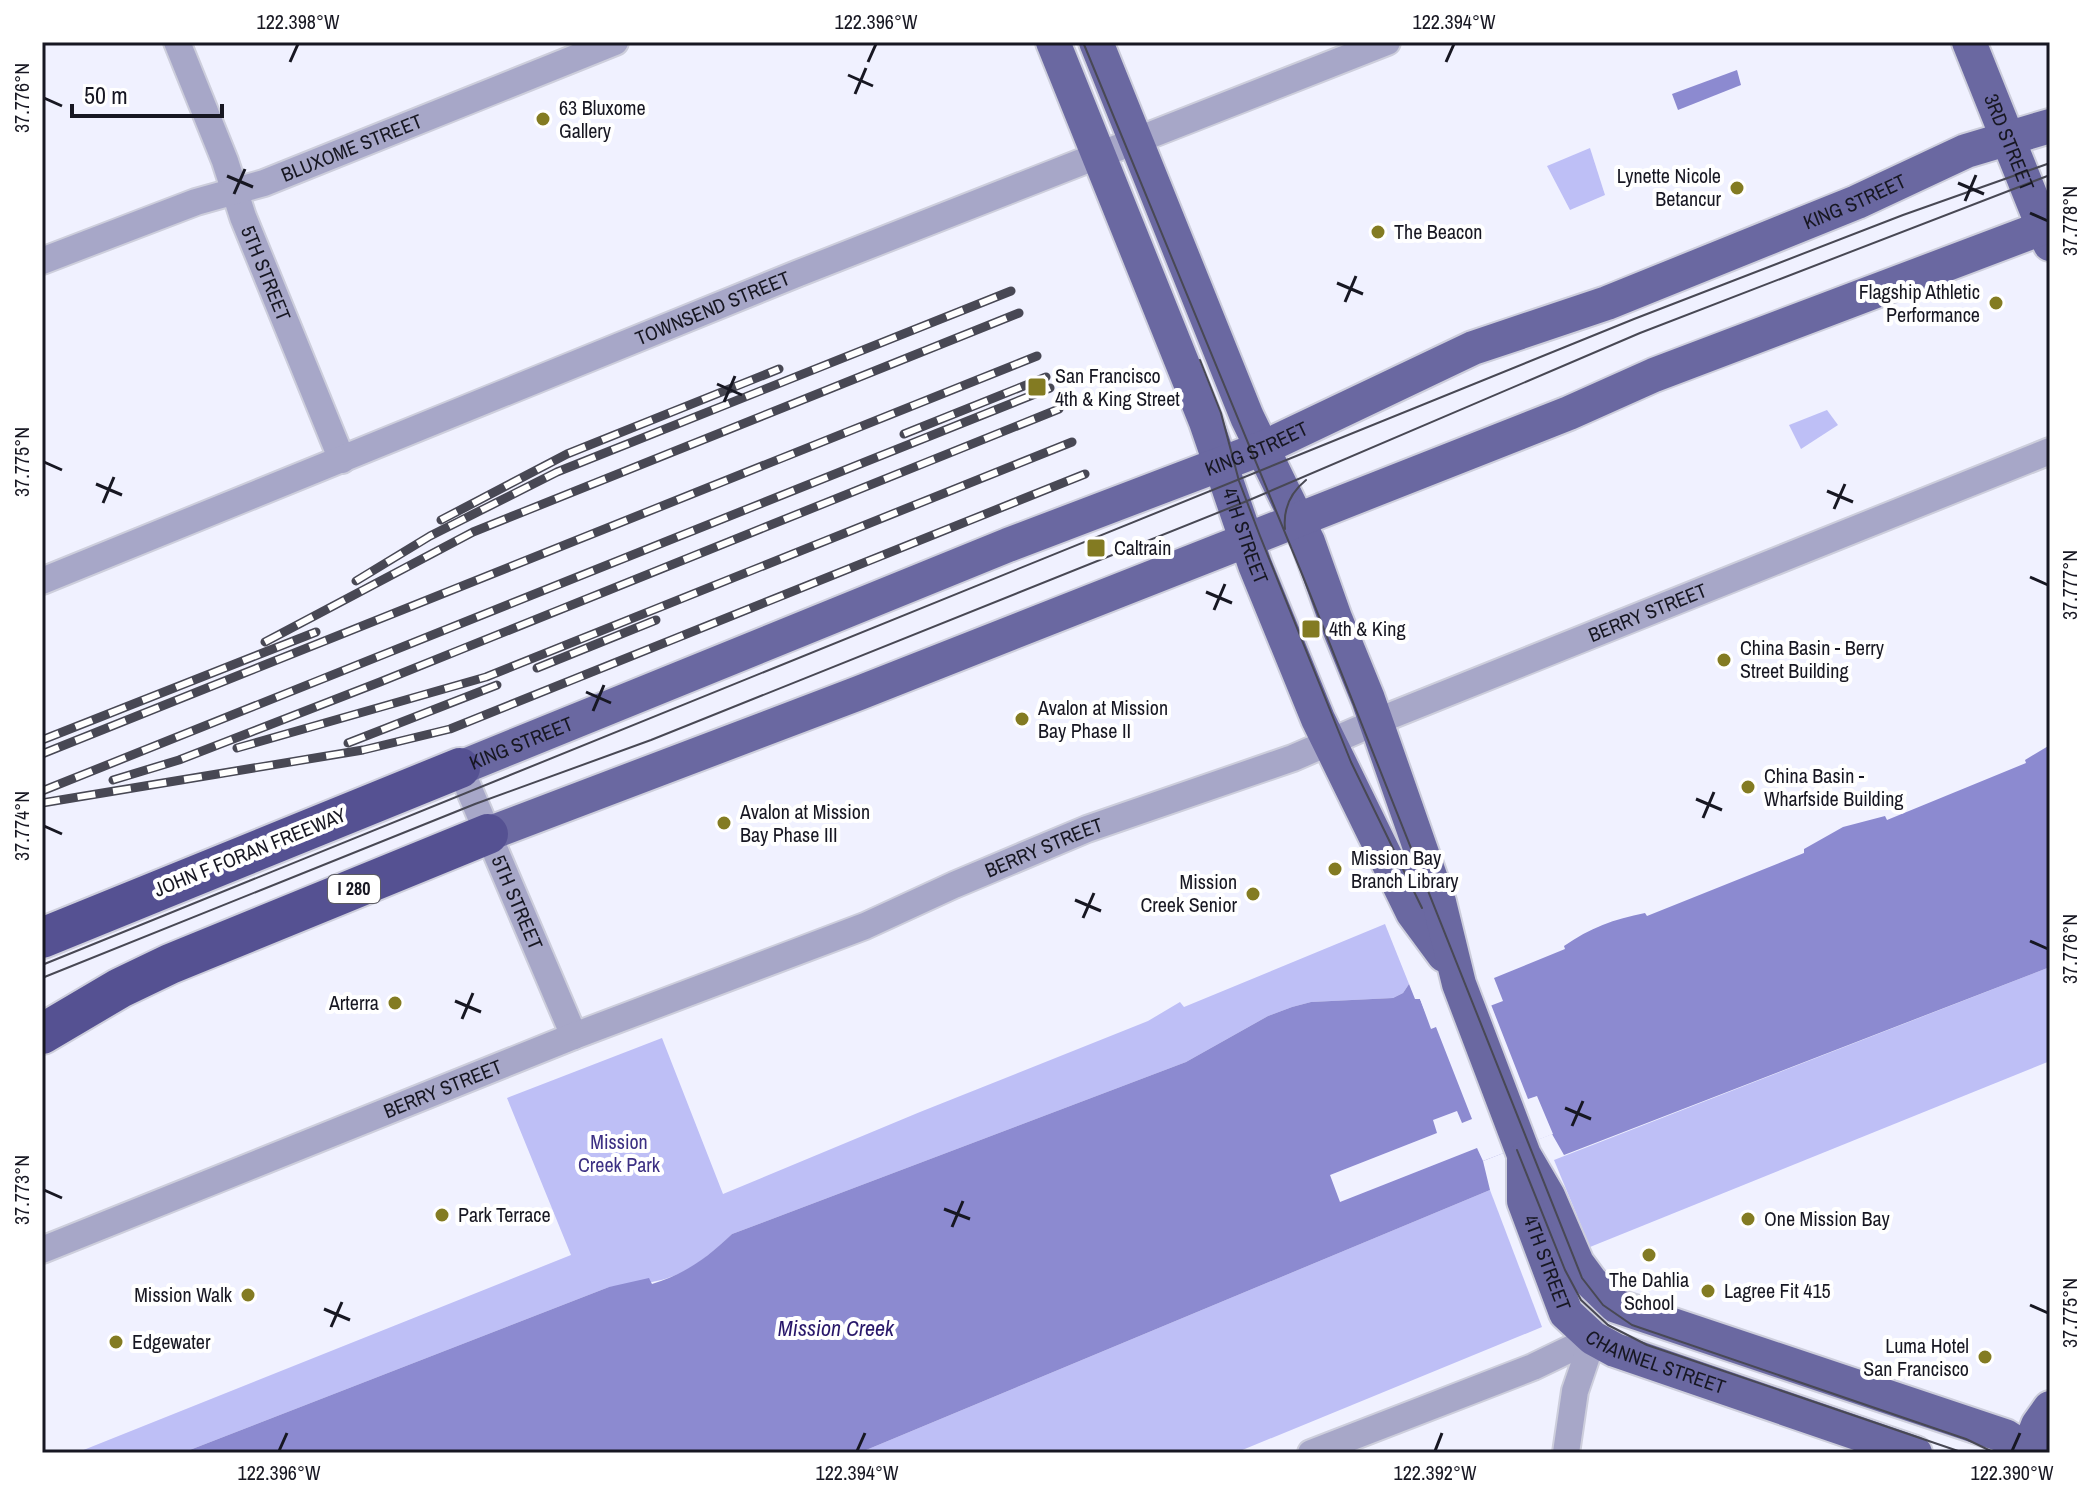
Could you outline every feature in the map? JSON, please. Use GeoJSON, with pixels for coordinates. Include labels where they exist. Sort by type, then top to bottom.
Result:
{"type":"FeatureCollection","features":[{"type":"Feature","properties":{"kind":"highway","name":"JOHN F FORAN FREEWAY"},"geometry":{"type":"LineString","coordinates":[[42,938],[460,768]]}},
{"type":"Feature","properties":{"kind":"highway","name":"I 280"},"geometry":{"type":"LineString","coordinates":[[42,1034],[120,988],[220,943],[488,834]]}},
{"type":"Feature","properties":{"kind":"main road","name":"4TH STREET"},"geometry":{"type":"LineString","coordinates":[[1053,42],[1206,422],[1283,638],[1413,913],[1456,977]]}},
{"type":"Feature","properties":{"kind":"main road","name":"4TH STREET"},"geometry":{"type":"LineString","coordinates":[[1096,42],[1247,417],[1300,520],[1439,902],[1456,977],[1523,1150],[1548,1196],[1577,1263],[1616,1306]]}},
{"type":"Feature","properties":{"kind":"main road","name":"3RD STREET"},"geometry":{"type":"LineString","coordinates":[[1969,42],[2048,232]]}},
{"type":"Feature","properties":{"kind":"main road","name":"KING STREET"},"geometry":{"type":"LineString","coordinates":[[460,768],[1008,545],[1263,448],[1473,348],[1607,303],[1857,202],[1966,151],[2050,126]]}},
{"type":"Feature","properties":{"kind":"main road"},"geometry":{"type":"LineString","coordinates":[[488,834],[837,702],[1247,541],[1569,413],[1654,375],[2048,232]]}},
{"type":"Feature","properties":{"kind":"main road","name":"4TH STREET"},"geometry":{"type":"LineString","coordinates":[[1523,1150],[1524,1201],[1566,1313],[1593,1338]]}},
{"type":"Feature","properties":{"kind":"main road"},"geometry":{"type":"LineString","coordinates":[[1593,1338],[1616,1306],[2005,1436],[2029,1452],[2038,1425],[2050,1408]]}},
{"type":"Feature","properties":{"kind":"main road","name":"CHANNEL STREET"},"geometry":{"type":"LineString","coordinates":[[1593,1338],[1615,1350],[1915,1453]]}},
{"type":"Feature","properties":{"kind":"street","name":"5TH STREET"},"geometry":{"type":"LineString","coordinates":[[177,42],[342,460]]}},
{"type":"Feature","properties":{"kind":"street","name":"BLUXOME STREET"},"geometry":{"type":"LineString","coordinates":[[42,261],[196,202],[264,183],[615,42]]}},
{"type":"Feature","properties":{"kind":"street","name":"TOWNSEND STREET"},"geometry":{"type":"LineString","coordinates":[[42,581],[514,387],[1387,42]]}},
{"type":"Feature","properties":{"kind":"street","name":"BERRY STREET"},"geometry":{"type":"LineString","coordinates":[[42,1250],[574,1036],[865,926],[1087,829],[1293,758],[2050,451]]}},
{"type":"Feature","properties":{"kind":"street","name":"5TH STREET"},"geometry":{"type":"LineString","coordinates":[[460,768],[574,1036]]}},
{"type":"Feature","properties":{"kind":"street","name":"CHANNEL STREET"},"geometry":{"type":"LineString","coordinates":[[1311,1453],[1533,1367],[1593,1338]]}},
{"type":"Feature","properties":{"kind":"street"},"geometry":{"type":"LineString","coordinates":[[1566,1453],[1575,1391],[1593,1338]]}},
{"type":"Feature","properties":{"kind":"green space"},"geometry":{"type":"Polygon","coordinates":[[[1590,148],[1605,195],[1570,210],[1547,166],[1590,148]]]}},
{"type":"Feature","properties":{"kind":"green space"},"geometry":{"type":"Polygon","coordinates":[[[1827,410],[1838,425],[1801,449],[1789,425],[1827,410]]]}},
{"type":"Feature","properties":{"kind":"green space","name":"Mission Creek Park"},"geometry":{"type":"Polygon","coordinates":[[[1385,924],[1409,984],[1403,993],[1393,998],[1311,1002],[1268,1016],[1186,1062],[732,1234],[703,1259],[676,1275],[647,1283],[609,1287],[182,1453],[76,1453],[571,1255],[507,1098],[662,1038],[723,1194],[1148,1021],[1180,1002],[1184,1007],[1385,924]]]}},
{"type":"Feature","properties":{"kind":"green space"},"geometry":{"type":"Polygon","coordinates":[[[2050,967],[2050,1061],[1590,1247],[1554,1160],[2050,967]]]}},
{"type":"Feature","properties":{"kind":"green space"},"geometry":{"type":"Polygon","coordinates":[[[1490,1190],[1542,1327],[1235,1453],[859,1453],[1490,1190]]]}},
{"type":"Feature","properties":{"kind":"water"},"geometry":{"type":"Polygon","coordinates":[[[1737,70],[1741,85],[1678,110],[1672,94],[1737,70]]]}},
{"type":"Feature","properties":{"kind":"water","name":"Mission Creek"},"geometry":{"type":"Polygon","coordinates":[[[2050,745],[2050,967],[1564,1155],[1552,1134],[1483,1161],[1490,1190],[859,1453],[182,1453],[609,1287],[649,1278],[652,1284],[664,1280],[695,1264],[732,1234],[1186,1062],[1268,1016],[1292,1007],[1311,1002],[1393,998],[1403,993],[1409,984],[1415,999],[1420,999],[1432,1028],[1503,1001],[1494,978],[1565,949],[1564,946],[1593,929],[1634,915],[1645,913],[1647,916],[1804,853],[1804,849],[1843,827],[1885,816],[1887,820],[2026,763],[2025,760],[2050,745]]]}},
{"type":"Feature","properties":{"kind":"pier"},"geometry":{"type":"Polygon","coordinates":[[[1423,998],[1434,1023],[1490,1002],[1528,1099],[1537,1096],[1553,1134],[1483,1161],[1477,1148],[1340,1202],[1330,1175],[1437,1133],[1433,1120],[1457,1111],[1462,1123],[1472,1119],[1436,1027],[1431,1029],[1420,999],[1423,998]]]}},
{"type":"Feature","properties":{"kind":"tram line"},"geometry":{"type":"LineString","coordinates":[[1083,42],[1302,574],[1582,1278],[1603,1305],[1632,1325],[1966,1439],[1995,1453]]}},
{"type":"Feature","properties":{"kind":"tram line"},"geometry":{"type":"LineString","coordinates":[[42,965],[1634,319],[1903,215],[2050,163]]}},
{"type":"Feature","properties":{"kind":"tram line"},"geometry":{"type":"LineString","coordinates":[[42,978],[475,804],[651,740],[1247,501],[1640,333],[2050,175]]}},
{"type":"Feature","properties":{"kind":"tram line"},"geometry":{"type":"LineString","coordinates":[[1200,360],[1221,413],[1239,481],[1351,762],[1422,908]]}},
{"type":"Feature","properties":{"kind":"tram line"},"geometry":{"type":"LineString","coordinates":[[1285,529],[1289,502],[1306,480]]}},
{"type":"Feature","properties":{"kind":"tram line"},"geometry":{"type":"LineString","coordinates":[[1517,1150],[1565,1270],[1581,1300],[1608,1325],[1647,1345],[1964,1453]]}},
{"type":"Feature","properties":{"kind":"railway"},"geometry":{"type":"LineString","coordinates":[[356,581],[430,536],[557,472],[1011,291]]}},
{"type":"Feature","properties":{"kind":"railway"},"geometry":{"type":"LineString","coordinates":[[265,642],[473,532],[1019,313]]}},
{"type":"Feature","properties":{"kind":"railway"},"geometry":{"type":"LineString","coordinates":[[42,754],[1037,356]]}},
{"type":"Feature","properties":{"kind":"railway"},"geometry":{"type":"LineString","coordinates":[[441,520],[567,454],[779,369]]}},
{"type":"Feature","properties":{"kind":"railway"},"geometry":{"type":"LineString","coordinates":[[904,434],[1046,377]]}},
{"type":"Feature","properties":{"kind":"railway"},"geometry":{"type":"LineString","coordinates":[[42,791],[1050,388]]}},
{"type":"Feature","properties":{"kind":"railway"},"geometry":{"type":"LineString","coordinates":[[113,780],[179,760],[380,682],[1059,409]]}},
{"type":"Feature","properties":{"kind":"railway"},"geometry":{"type":"LineString","coordinates":[[237,748],[486,677],[1072,442]]}},
{"type":"Feature","properties":{"kind":"railway"},"geometry":{"type":"LineString","coordinates":[[42,803],[363,750],[450,729],[1085,474]]}},
{"type":"Feature","properties":{"kind":"railway"},"geometry":{"type":"LineString","coordinates":[[537,668],[656,620]]}},
{"type":"Feature","properties":{"kind":"railway"},"geometry":{"type":"LineString","coordinates":[[42,740],[316,632]]}},
{"type":"Feature","properties":{"kind":"railway"},"geometry":{"type":"LineString","coordinates":[[348,743],[497,685]]}},
{"type":"Feature","properties":{"kind":"place","name":"63 Bluxome Gallery"},"geometry":{"type":"Point","coordinates":[543,119]}},
{"type":"Feature","properties":{"kind":"place","name":"Lynette Nicole Betancur"},"geometry":{"type":"Point","coordinates":[1737,188]}},
{"type":"Feature","properties":{"kind":"place","name":"The Beacon"},"geometry":{"type":"Point","coordinates":[1378,232]}},
{"type":"Feature","properties":{"kind":"place","name":"Flagship Athletic Performance"},"geometry":{"type":"Point","coordinates":[1996,303]}},
{"type":"Feature","properties":{"kind":"place","name":"San Francisco 4th & King Street"},"geometry":{"type":"Point","coordinates":[1037,387]}},
{"type":"Feature","properties":{"kind":"place","name":"Caltrain"},"geometry":{"type":"Point","coordinates":[1096,548]}},
{"type":"Feature","properties":{"kind":"place","name":"4th & King"},"geometry":{"type":"Point","coordinates":[1311,629]}},
{"type":"Feature","properties":{"kind":"place","name":"China Basin - Berry Street Building"},"geometry":{"type":"Point","coordinates":[1724,660]}},
{"type":"Feature","properties":{"kind":"place","name":"Avalon at Mission Bay Phase II"},"geometry":{"type":"Point","coordinates":[1022,719]}},
{"type":"Feature","properties":{"kind":"place","name":"China Basin - Wharfside Building"},"geometry":{"type":"Point","coordinates":[1748,787]}},
{"type":"Feature","properties":{"kind":"place","name":"Avalon at Mission Bay Phase III"},"geometry":{"type":"Point","coordinates":[724,823]}},
{"type":"Feature","properties":{"kind":"place","name":"Mission Bay Branch Library"},"geometry":{"type":"Point","coordinates":[1335,869]}},
{"type":"Feature","properties":{"kind":"place","name":"Mission Creek Senior"},"geometry":{"type":"Point","coordinates":[1253,894]}},
{"type":"Feature","properties":{"kind":"place","name":"Arterra"},"geometry":{"type":"Point","coordinates":[395,1003]}},
{"type":"Feature","properties":{"kind":"place","name":"Park Terrace"},"geometry":{"type":"Point","coordinates":[442,1215]}},
{"type":"Feature","properties":{"kind":"place","name":"One Mission Bay"},"geometry":{"type":"Point","coordinates":[1748,1219]}},
{"type":"Feature","properties":{"kind":"place","name":"The Dahlia School"},"geometry":{"type":"Point","coordinates":[1649,1255]}},
{"type":"Feature","properties":{"kind":"place","name":"Lagree Fit 415"},"geometry":{"type":"Point","coordinates":[1708,1291]}},
{"type":"Feature","properties":{"kind":"place","name":"Mission Walk"},"geometry":{"type":"Point","coordinates":[248,1295]}},
{"type":"Feature","properties":{"kind":"place","name":"Edgewater"},"geometry":{"type":"Point","coordinates":[116,1342]}},
{"type":"Feature","properties":{"kind":"place","name":"Luma Hotel San Francisco"},"geometry":{"type":"Point","coordinates":[1985,1357]}}]}
